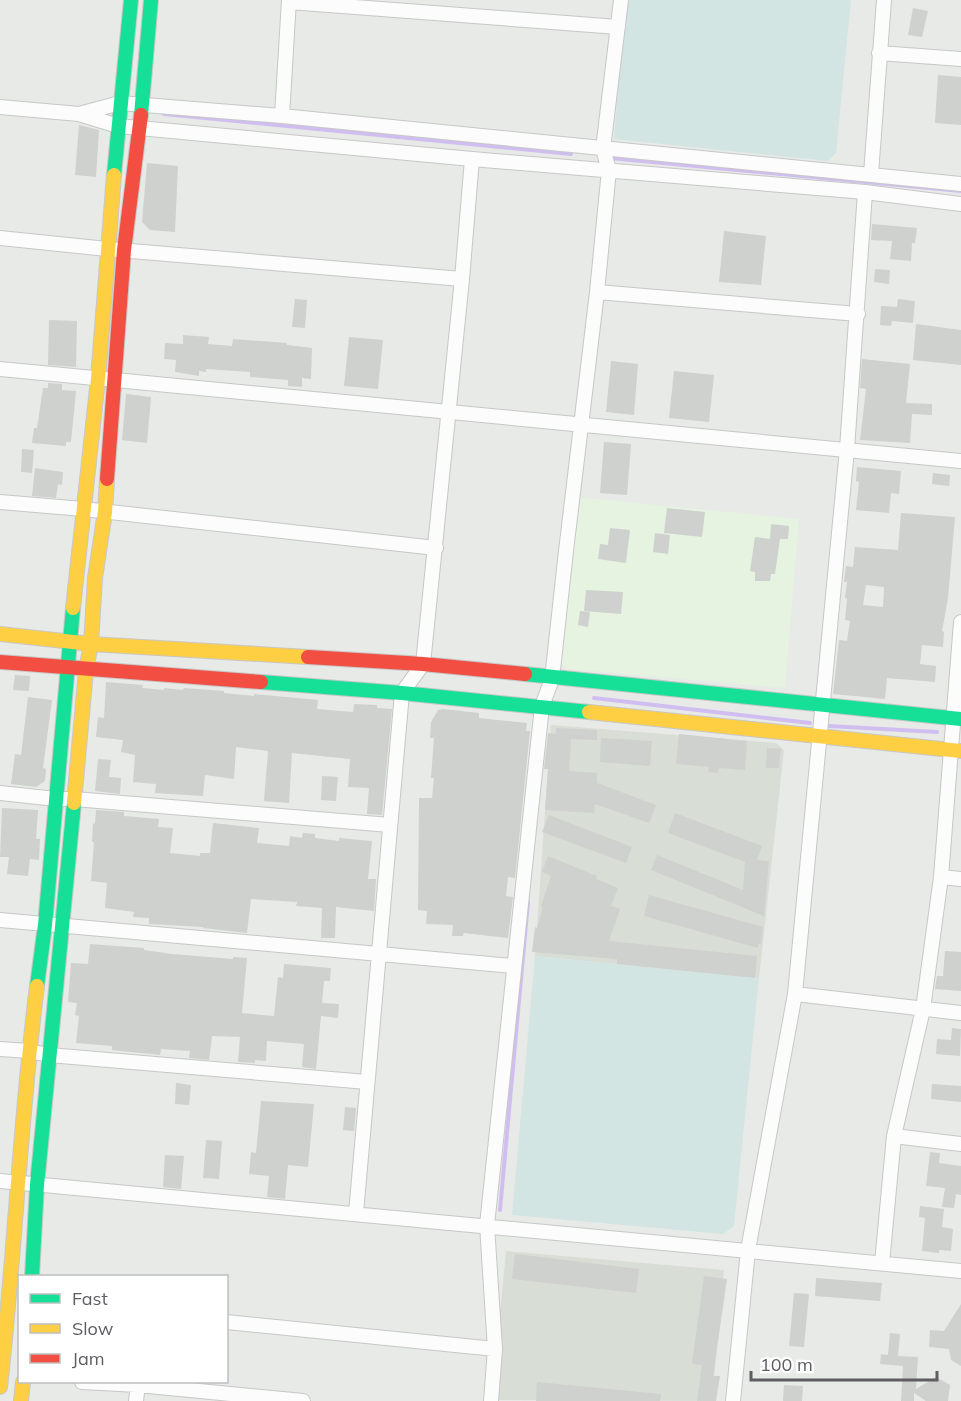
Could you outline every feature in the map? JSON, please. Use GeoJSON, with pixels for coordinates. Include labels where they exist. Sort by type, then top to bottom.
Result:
{"type":"FeatureCollection","features":[{"type":"Feature","properties":{"kind":"main road"},"geometry":{"type":"LineString","coordinates":[[0,1380],[5,1299],[19,1182],[29,1051],[45,925],[67,668],[98,378],[107,249],[130,0]]}},
{"type":"Feature","properties":{"kind":"main road"},"geometry":{"type":"LineString","coordinates":[[32,1275],[37,1185],[49,1055],[86,670],[91,644],[95,578],[105,512],[124,250],[140,127],[151,0]]}},
{"type":"Feature","properties":{"kind":"main road"},"geometry":{"type":"LineString","coordinates":[[0,634],[91,644],[423,664],[552,679],[957,718]]}},
{"type":"Feature","properties":{"kind":"main road"},"geometry":{"type":"LineString","coordinates":[[0,662],[402,693],[955,750]]}},
{"type":"Feature","properties":{"kind":"main road"},"geometry":{"type":"LineString","coordinates":[[21,1401],[23,1383]]}},
{"type":"Feature","properties":{"kind":"street"},"geometry":{"type":"LineString","coordinates":[[491,1401],[495,1349],[487,1225],[542,706],[552,679],[597,292],[609,170],[603,149],[621,0]]}},
{"type":"Feature","properties":{"kind":"street"},"geometry":{"type":"LineString","coordinates":[[871,174],[884,0]]}},
{"type":"Feature","properties":{"kind":"street"},"geometry":{"type":"LineString","coordinates":[[282,116],[289,1],[618,27]]}},
{"type":"Feature","properties":{"kind":"street"},"geometry":{"type":"LineString","coordinates":[[879,53],[961,59]]}},
{"type":"Feature","properties":{"kind":"street"},"geometry":{"type":"LineString","coordinates":[[79,114],[120,103],[282,116],[961,184]]}},
{"type":"Feature","properties":{"kind":"street"},"geometry":{"type":"LineString","coordinates":[[0,107],[79,114],[118,126],[865,192],[961,204]]}},
{"type":"Feature","properties":{"kind":"street"},"geometry":{"type":"LineString","coordinates":[[356,1213],[402,693],[423,664],[472,159]]}},
{"type":"Feature","properties":{"kind":"street"},"geometry":{"type":"LineString","coordinates":[[733,1401],[748,1250],[795,994],[847,449],[865,192]]}},
{"type":"Feature","properties":{"kind":"street"},"geometry":{"type":"LineString","coordinates":[[0,238],[462,279]]}},
{"type":"Feature","properties":{"kind":"street"},"geometry":{"type":"LineString","coordinates":[[597,292],[858,314]]}},
{"type":"Feature","properties":{"kind":"street"},"geometry":{"type":"LineString","coordinates":[[0,369],[961,461]]}},
{"type":"Feature","properties":{"kind":"street"},"geometry":{"type":"LineString","coordinates":[[0,502],[436,548]]}},
{"type":"Feature","properties":{"kind":"street"},"geometry":{"type":"LineString","coordinates":[[882,1263],[894,1137],[923,1009],[941,877],[955,750],[961,622]]}},
{"type":"Feature","properties":{"kind":"street"},"geometry":{"type":"LineString","coordinates":[[0,793],[390,825]]}},
{"type":"Feature","properties":{"kind":"street"},"geometry":{"type":"LineString","coordinates":[[941,877],[961,879]]}},
{"type":"Feature","properties":{"kind":"street"},"geometry":{"type":"LineString","coordinates":[[0,920],[379,952],[513,966]]}},
{"type":"Feature","properties":{"kind":"street"},"geometry":{"type":"LineString","coordinates":[[795,994],[961,1012]]}},
{"type":"Feature","properties":{"kind":"street"},"geometry":{"type":"LineString","coordinates":[[0,1049],[368,1082]]}},
{"type":"Feature","properties":{"kind":"street"},"geometry":{"type":"LineString","coordinates":[[894,1137],[961,1144]]}},
{"type":"Feature","properties":{"kind":"street"},"geometry":{"type":"LineString","coordinates":[[0,1181],[961,1271]]}},
{"type":"Feature","properties":{"kind":"street"},"geometry":{"type":"LineString","coordinates":[[228,1322],[495,1349]]}},
{"type":"Feature","properties":{"kind":"street"},"geometry":{"type":"LineString","coordinates":[[0,1380],[18,1378]]}},
{"type":"Feature","properties":{"kind":"street"},"geometry":{"type":"LineString","coordinates":[[101,1383],[303,1401]]}},
{"type":"Feature","properties":{"kind":"street"},"geometry":{"type":"LineString","coordinates":[[136,1401],[138,1385]]}},
{"type":"Feature","properties":{"kind":"shaded area"},"geometry":{"type":"Polygon","coordinates":[[[625,0],[851,0],[836,153],[828,161],[614,139],[625,0]]]}},
{"type":"Feature","properties":{"kind":"shaded area"},"geometry":{"type":"Polygon","coordinates":[[[576,497],[799,519],[785,688],[567,669],[556,659],[576,497]]]}},
{"type":"Feature","properties":{"kind":"shaded area"},"geometry":{"type":"Polygon","coordinates":[[[551,725],[776,743],[784,750],[759,978],[535,956],[551,725]]]}},
{"type":"Feature","properties":{"kind":"shaded area"},"geometry":{"type":"Polygon","coordinates":[[[535,956],[759,978],[734,1226],[723,1234],[512,1215],[535,956]]]}},
{"type":"Feature","properties":{"kind":"shaded area"},"geometry":{"type":"Polygon","coordinates":[[[506,1251],[724,1270],[712,1401],[492,1400],[506,1251]]]}},
{"type":"Feature","properties":{"kind":"building"},"geometry":{"type":"Polygon","coordinates":[[[913,8],[928,11],[922,37],[908,35],[913,8]]]}},
{"type":"Feature","properties":{"kind":"building"},"geometry":{"type":"Polygon","coordinates":[[[938,75],[961,77],[961,125],[935,123],[938,75]]]}},
{"type":"Feature","properties":{"kind":"building"},"geometry":{"type":"Polygon","coordinates":[[[79,125],[99,130],[96,177],[75,175],[79,125]]]}},
{"type":"Feature","properties":{"kind":"building"},"geometry":{"type":"Polygon","coordinates":[[[147,163],[178,166],[175,232],[150,230],[142,222],[147,163]]]}},
{"type":"Feature","properties":{"kind":"building"},"geometry":{"type":"Polygon","coordinates":[[[872,224],[917,228],[915,243],[912,243],[911,261],[890,259],[892,241],[871,240],[872,224]]]}},
{"type":"Feature","properties":{"kind":"building"},"geometry":{"type":"Polygon","coordinates":[[[724,231],[766,236],[761,285],[719,282],[724,231]]]}},
{"type":"Feature","properties":{"kind":"building"},"geometry":{"type":"Polygon","coordinates":[[[875,269],[890,270],[889,284],[874,282],[875,269]]]}},
{"type":"Feature","properties":{"kind":"building"},"geometry":{"type":"Polygon","coordinates":[[[295,299],[307,300],[305,328],[292,327],[295,299]]]}},
{"type":"Feature","properties":{"kind":"building"},"geometry":{"type":"Polygon","coordinates":[[[898,299],[915,301],[913,323],[892,321],[891,326],[880,325],[881,306],[897,307],[898,299]]]}},
{"type":"Feature","properties":{"kind":"building"},"geometry":{"type":"Polygon","coordinates":[[[49,320],[77,321],[76,367],[48,365],[49,320]]]}},
{"type":"Feature","properties":{"kind":"building"},"geometry":{"type":"Polygon","coordinates":[[[916,324],[961,330],[961,365],[913,360],[916,324]]]}},
{"type":"Feature","properties":{"kind":"building"},"geometry":{"type":"Polygon","coordinates":[[[183,335],[209,337],[208,344],[232,346],[233,339],[287,343],[287,345],[312,348],[311,379],[302,378],[302,387],[288,386],[288,380],[250,377],[250,372],[206,369],[206,372],[199,371],[199,376],[175,372],[176,360],[164,359],[165,343],[183,344],[183,335]]]}},
{"type":"Feature","properties":{"kind":"building"},"geometry":{"type":"Polygon","coordinates":[[[349,337],[383,340],[378,389],[344,386],[349,337]]]}},
{"type":"Feature","properties":{"kind":"building"},"geometry":{"type":"Polygon","coordinates":[[[862,359],[910,364],[906,403],[932,404],[932,415],[912,414],[910,443],[860,440],[866,389],[860,388],[862,359]]]}},
{"type":"Feature","properties":{"kind":"building"},"geometry":{"type":"Polygon","coordinates":[[[611,361],[638,364],[634,415],[606,412],[611,361]]]}},
{"type":"Feature","properties":{"kind":"building"},"geometry":{"type":"Polygon","coordinates":[[[674,371],[714,375],[709,422],[669,418],[674,371]]]}},
{"type":"Feature","properties":{"kind":"building"},"geometry":{"type":"Polygon","coordinates":[[[48,383],[62,384],[62,390],[76,391],[71,442],[66,442],[66,446],[32,443],[34,428],[37,428],[43,388],[48,388],[48,383]]]}},
{"type":"Feature","properties":{"kind":"building"},"geometry":{"type":"Polygon","coordinates":[[[126,394],[151,397],[147,443],[122,440],[126,394]]]}},
{"type":"Feature","properties":{"kind":"building"},"geometry":{"type":"Polygon","coordinates":[[[604,442],[631,444],[627,495],[600,493],[604,442]]]}},
{"type":"Feature","properties":{"kind":"building"},"geometry":{"type":"Polygon","coordinates":[[[22,449],[34,450],[32,473],[21,472],[22,449]]]}},
{"type":"Feature","properties":{"kind":"building"},"geometry":{"type":"Polygon","coordinates":[[[857,467],[901,471],[899,494],[891,493],[889,513],[856,510],[859,482],[856,481],[857,467]]]}},
{"type":"Feature","properties":{"kind":"building"},"geometry":{"type":"Polygon","coordinates":[[[35,468],[63,472],[62,485],[58,484],[56,498],[32,496],[35,468]]]}},
{"type":"Feature","properties":{"kind":"building"},"geometry":{"type":"Polygon","coordinates":[[[933,473],[950,475],[949,486],[932,484],[933,473]]]}},
{"type":"Feature","properties":{"kind":"building"},"geometry":{"type":"Polygon","coordinates":[[[667,508],[705,512],[702,537],[664,533],[667,508]]]}},
{"type":"Feature","properties":{"kind":"building"},"geometry":{"type":"Polygon","coordinates":[[[901,513],[955,517],[948,598],[942,631],[944,632],[943,647],[922,645],[920,664],[936,666],[935,682],[887,678],[885,699],[833,694],[839,640],[847,641],[850,621],[845,620],[846,566],[853,567],[855,547],[898,550],[901,513]],[[866,585],[863,605],[883,607],[884,587],[866,585]]]}},
{"type":"Feature","properties":{"kind":"building"},"geometry":{"type":"Polygon","coordinates":[[[771,524],[789,526],[788,539],[780,539],[775,574],[771,574],[770,581],[755,581],[755,572],[750,571],[755,537],[770,539],[771,524]]]}},
{"type":"Feature","properties":{"kind":"building"},"geometry":{"type":"Polygon","coordinates":[[[610,528],[630,530],[626,563],[598,559],[600,544],[608,545],[610,528]]]}},
{"type":"Feature","properties":{"kind":"building"},"geometry":{"type":"Polygon","coordinates":[[[655,533],[670,535],[668,554],[653,552],[655,533]]]}},
{"type":"Feature","properties":{"kind":"building"},"geometry":{"type":"Polygon","coordinates":[[[586,590],[623,592],[621,614],[584,611],[586,590]]]}},
{"type":"Feature","properties":{"kind":"building"},"geometry":{"type":"Polygon","coordinates":[[[580,611],[590,612],[588,627],[578,625],[580,611]]]}},
{"type":"Feature","properties":{"kind":"building"},"geometry":{"type":"Polygon","coordinates":[[[15,675],[30,676],[29,691],[13,690],[15,675]]]}},
{"type":"Feature","properties":{"kind":"building"},"geometry":{"type":"Polygon","coordinates":[[[106,682],[143,685],[142,688],[164,690],[164,688],[183,690],[184,688],[318,700],[317,709],[353,712],[354,704],[377,705],[377,708],[392,709],[382,815],[367,814],[369,788],[348,787],[350,759],[292,753],[289,803],[264,801],[268,751],[236,747],[234,779],[205,775],[203,796],[155,793],[156,784],[133,782],[135,755],[121,752],[123,740],[96,737],[98,717],[104,718],[106,682]]]}},
{"type":"Feature","properties":{"kind":"building"},"geometry":{"type":"Polygon","coordinates":[[[28,697],[52,700],[43,768],[46,769],[45,781],[36,787],[11,784],[15,754],[21,755],[28,697]]]}},
{"type":"Feature","properties":{"kind":"building"},"geometry":{"type":"Polygon","coordinates":[[[438,710],[479,713],[479,718],[527,723],[526,731],[530,731],[515,878],[508,877],[506,896],[513,897],[508,938],[464,933],[463,936],[452,936],[453,925],[426,924],[427,911],[418,910],[419,798],[432,798],[434,738],[430,738],[431,722],[438,710]]]}},
{"type":"Feature","properties":{"kind":"building"},"geometry":{"type":"Polygon","coordinates":[[[556,728],[597,730],[597,740],[571,739],[569,771],[597,773],[597,783],[656,805],[649,823],[595,804],[594,813],[545,810],[548,769],[544,769],[548,733],[556,734],[556,728]]]}},
{"type":"Feature","properties":{"kind":"building"},"geometry":{"type":"Polygon","coordinates":[[[679,734],[747,741],[745,770],[719,768],[718,773],[708,772],[709,767],[676,764],[679,734]]]}},
{"type":"Feature","properties":{"kind":"building"},"geometry":{"type":"Polygon","coordinates":[[[601,738],[652,741],[650,766],[600,762],[601,738]]]}},
{"type":"Feature","properties":{"kind":"building"},"geometry":{"type":"Polygon","coordinates":[[[767,748],[781,749],[779,768],[766,768],[767,748]]]}},
{"type":"Feature","properties":{"kind":"building"},"geometry":{"type":"Polygon","coordinates":[[[98,759],[111,760],[109,777],[121,778],[120,794],[95,791],[98,759]]]}},
{"type":"Feature","properties":{"kind":"building"},"geometry":{"type":"Polygon","coordinates":[[[322,776],[338,777],[336,801],[321,800],[322,776]]]}},
{"type":"Feature","properties":{"kind":"building"},"geometry":{"type":"Polygon","coordinates":[[[2,808],[38,810],[36,839],[40,839],[39,860],[30,859],[28,876],[7,874],[9,857],[0,857],[2,808]]]}},
{"type":"Feature","properties":{"kind":"building"},"geometry":{"type":"Polygon","coordinates":[[[96,810],[124,812],[124,816],[159,819],[158,827],[173,828],[170,853],[200,856],[200,853],[210,853],[213,823],[259,828],[257,843],[289,846],[290,836],[302,838],[303,833],[315,834],[315,838],[339,841],[339,838],[372,841],[368,879],[376,879],[374,911],[336,907],[335,938],[321,938],[322,908],[296,906],[297,902],[251,899],[247,933],[204,927],[149,924],[149,918],[133,917],[134,912],[105,908],[107,883],[91,881],[93,823],[95,824],[96,810]]]}},
{"type":"Feature","properties":{"kind":"building"},"geometry":{"type":"Polygon","coordinates":[[[675,813],[762,846],[757,860],[769,861],[764,916],[651,870],[657,855],[743,890],[745,862],[668,833],[675,813]]]}},
{"type":"Feature","properties":{"kind":"building"},"geometry":{"type":"Polygon","coordinates":[[[549,815],[632,847],[626,863],[542,832],[549,815]]]}},
{"type":"Feature","properties":{"kind":"building"},"geometry":{"type":"Polygon","coordinates":[[[548,856],[597,876],[596,879],[618,888],[611,906],[620,909],[609,941],[757,956],[755,978],[617,964],[617,959],[532,952],[535,927],[537,928],[543,907],[541,906],[551,876],[542,872],[548,856]]]}},
{"type":"Feature","properties":{"kind":"building"},"geometry":{"type":"Polygon","coordinates":[[[649,895],[763,927],[761,944],[758,944],[758,948],[644,916],[649,895]]]}},
{"type":"Feature","properties":{"kind":"building"},"geometry":{"type":"Polygon","coordinates":[[[90,944],[144,948],[144,950],[172,954],[247,958],[242,1013],[274,1016],[278,977],[283,978],[284,964],[331,968],[330,981],[324,981],[322,1003],[339,1004],[338,1018],[321,1016],[316,1069],[302,1067],[304,1044],[267,1041],[266,1061],[238,1062],[240,1037],[212,1036],[209,1060],[189,1058],[190,1051],[161,1049],[160,1055],[112,1050],[112,1046],[76,1043],[79,1016],[75,1015],[77,1003],[68,1002],[71,963],[88,964],[90,944]]]}},
{"type":"Feature","properties":{"kind":"building"},"geometry":{"type":"Polygon","coordinates":[[[945,951],[961,952],[961,991],[935,989],[937,976],[943,976],[945,951]]]}},
{"type":"Feature","properties":{"kind":"building"},"geometry":{"type":"Polygon","coordinates":[[[952,1028],[961,1029],[960,1056],[936,1054],[937,1039],[951,1040],[952,1028]]]}},
{"type":"Feature","properties":{"kind":"building"},"geometry":{"type":"Polygon","coordinates":[[[176,1083],[191,1085],[189,1105],[175,1104],[176,1083]]]}},
{"type":"Feature","properties":{"kind":"building"},"geometry":{"type":"Polygon","coordinates":[[[932,1084],[961,1086],[961,1102],[931,1099],[932,1084]]]}},
{"type":"Feature","properties":{"kind":"building"},"geometry":{"type":"Polygon","coordinates":[[[261,1101],[314,1104],[308,1167],[288,1165],[285,1199],[267,1197],[269,1176],[249,1174],[251,1152],[256,1153],[261,1101]]]}},
{"type":"Feature","properties":{"kind":"building"},"geometry":{"type":"Polygon","coordinates":[[[345,1107],[356,1108],[354,1131],[343,1130],[345,1107]]]}},
{"type":"Feature","properties":{"kind":"building"},"geometry":{"type":"Polygon","coordinates":[[[206,1140],[222,1141],[219,1179],[203,1178],[206,1140]]]}},
{"type":"Feature","properties":{"kind":"building"},"geometry":{"type":"Polygon","coordinates":[[[930,1152],[940,1153],[939,1163],[961,1166],[961,1195],[956,1194],[954,1208],[942,1207],[945,1188],[926,1186],[930,1152]]]}},
{"type":"Feature","properties":{"kind":"building"},"geometry":{"type":"Polygon","coordinates":[[[165,1155],[184,1156],[181,1189],[163,1187],[165,1155]]]}},
{"type":"Feature","properties":{"kind":"building"},"geometry":{"type":"Polygon","coordinates":[[[920,1206],[944,1209],[942,1227],[953,1229],[951,1251],[939,1250],[939,1253],[922,1251],[925,1218],[919,1217],[920,1206]]]}},
{"type":"Feature","properties":{"kind":"building"},"geometry":{"type":"Polygon","coordinates":[[[515,1254],[639,1269],[636,1293],[512,1279],[515,1254]]]}},
{"type":"Feature","properties":{"kind":"building"},"geometry":{"type":"Polygon","coordinates":[[[704,1276],[727,1279],[713,1376],[720,1376],[716,1401],[697,1401],[702,1365],[692,1364],[704,1276]]]}},
{"type":"Feature","properties":{"kind":"building"},"geometry":{"type":"Polygon","coordinates":[[[816,1278],[882,1283],[880,1301],[815,1296],[816,1278]]]}},
{"type":"Feature","properties":{"kind":"building"},"geometry":{"type":"Polygon","coordinates":[[[794,1293],[809,1294],[804,1347],[789,1346],[794,1293]]]}},
{"type":"Feature","properties":{"kind":"building"},"geometry":{"type":"Polygon","coordinates":[[[961,1304],[961,1366],[951,1360],[949,1349],[929,1347],[930,1330],[944,1331],[961,1304]]]}},
{"type":"Feature","properties":{"kind":"building"},"geometry":{"type":"Polygon","coordinates":[[[890,1333],[900,1334],[898,1356],[918,1357],[916,1389],[936,1377],[950,1385],[948,1401],[926,1401],[914,1393],[914,1401],[901,1401],[903,1366],[880,1364],[881,1354],[888,1355],[890,1333]]]}},
{"type":"Feature","properties":{"kind":"building"},"geometry":{"type":"Polygon","coordinates":[[[537,1382],[661,1394],[660,1401],[536,1401],[537,1382]]]}},
{"type":"Feature","properties":{"kind":"building"},"geometry":{"type":"Polygon","coordinates":[[[784,1385],[803,1386],[802,1401],[783,1401],[784,1385]]]}},
{"type":"Feature","properties":{"kind":"waterway"},"geometry":{"type":"LineString","coordinates":[[164,114],[571,154]]}},
{"type":"Feature","properties":{"kind":"waterway"},"geometry":{"type":"LineString","coordinates":[[610,158],[961,191]]}},
{"type":"Feature","properties":{"kind":"waterway"},"geometry":{"type":"LineString","coordinates":[[594,698],[810,723]]}},
{"type":"Feature","properties":{"kind":"waterway"},"geometry":{"type":"LineString","coordinates":[[829,726],[937,732]]}},
{"type":"Feature","properties":{"kind":"waterway"},"geometry":{"type":"LineString","coordinates":[[500,1210],[528,902]]}},
{"type":"Feature","properties":{"kind":"traffic: fast"},"geometry":{"type":"LineString","coordinates":[[114,175],[131,0]]}},
{"type":"Feature","properties":{"kind":"traffic: fast"},"geometry":{"type":"LineString","coordinates":[[141,115],[151,0]]}},
{"type":"Feature","properties":{"kind":"traffic: fast"},"geometry":{"type":"LineString","coordinates":[[37,986],[45,925],[73,608]]}},
{"type":"Feature","properties":{"kind":"traffic: fast"},"geometry":{"type":"LineString","coordinates":[[525,674],[961,719]]}},
{"type":"Feature","properties":{"kind":"traffic: fast"},"geometry":{"type":"LineString","coordinates":[[261,682],[402,693],[589,712]]}},
{"type":"Feature","properties":{"kind":"traffic: fast"},"geometry":{"type":"LineString","coordinates":[[32,1275],[37,1185],[74,803]]}},
{"type":"Feature","properties":{"kind":"traffic: slow"},"geometry":{"type":"LineString","coordinates":[[73,608],[98,379],[114,175]]}},
{"type":"Feature","properties":{"kind":"traffic: slow"},"geometry":{"type":"LineString","coordinates":[[74,803],[86,670],[91,644],[95,578],[105,512],[107,479]]}},
{"type":"Feature","properties":{"kind":"traffic: slow"},"geometry":{"type":"LineString","coordinates":[[0,634],[91,644],[308,657]]}},
{"type":"Feature","properties":{"kind":"traffic: slow"},"geometry":{"type":"LineString","coordinates":[[589,712],[961,751]]}},
{"type":"Feature","properties":{"kind":"traffic: slow"},"geometry":{"type":"LineString","coordinates":[[0,1387],[37,986]]}},
{"type":"Feature","properties":{"kind":"traffic: slow"},"geometry":{"type":"LineString","coordinates":[[21,1401],[23,1383]]}},
{"type":"Feature","properties":{"kind":"traffic: jam"},"geometry":{"type":"LineString","coordinates":[[107,479],[124,250],[141,115]]}},
{"type":"Feature","properties":{"kind":"traffic: jam"},"geometry":{"type":"LineString","coordinates":[[308,657],[423,664],[525,674]]}},
{"type":"Feature","properties":{"kind":"traffic: jam"},"geometry":{"type":"LineString","coordinates":[[0,662],[261,682]]}}]}
